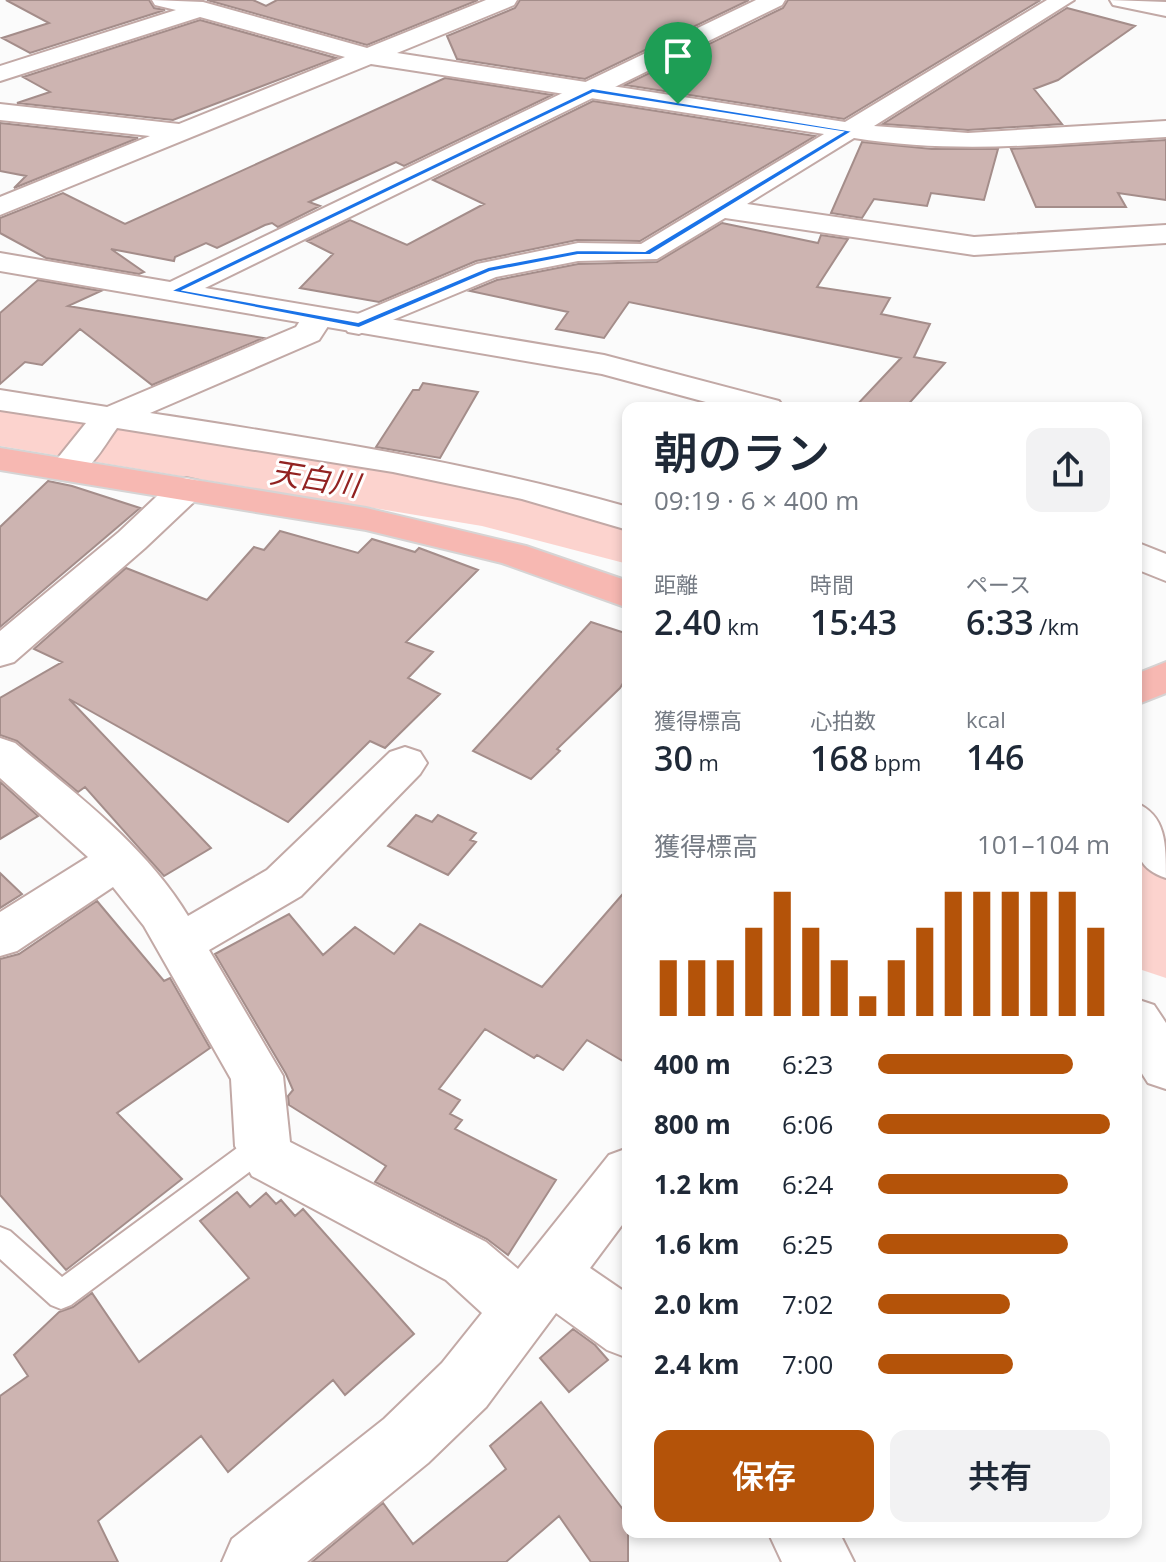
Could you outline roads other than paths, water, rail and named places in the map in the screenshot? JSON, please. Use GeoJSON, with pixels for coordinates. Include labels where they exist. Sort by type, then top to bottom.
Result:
{"type":"FeatureCollection","features":[{"type":"Feature","properties":{"kind":"main road"},"geometry":{"type":"LineString","coordinates":[[0,459],[366,519],[513,554],[622,593]]}},
{"type":"Feature","properties":{"kind":"main road"},"geometry":{"type":"LineString","coordinates":[[1142,688],[1166,676]]}},
{"type":"Feature","properties":{"kind":"street"},"geometry":{"type":"LineString","coordinates":[[163,0],[368,56],[901,138],[968,141],[1166,129]]}},
{"type":"Feature","properties":{"kind":"street"},"geometry":{"type":"LineString","coordinates":[[0,74],[233,0]]}},
{"type":"Feature","properties":{"kind":"street"},"geometry":{"type":"LineString","coordinates":[[0,207],[506,0]]}},
{"type":"Feature","properties":{"kind":"street"},"geometry":{"type":"LineString","coordinates":[[175,291],[774,0]]}},
{"type":"Feature","properties":{"kind":"street"},"geometry":{"type":"LineString","coordinates":[[359,325],[488,270],[578,252],[647,253],[1063,0]]}},
{"type":"Feature","properties":{"kind":"street"},"geometry":{"type":"LineString","coordinates":[[1121,0],[1166,9]]}},
{"type":"Feature","properties":{"kind":"street"},"geometry":{"type":"LineString","coordinates":[[0,112],[182,133]]}},
{"type":"Feature","properties":{"kind":"street"},"geometry":{"type":"LineString","coordinates":[[722,209],[974,246],[1166,234]]}},
{"type":"Feature","properties":{"kind":"street"},"geometry":{"type":"LineString","coordinates":[[0,262],[604,365],[744,402]]}},
{"type":"Feature","properties":{"kind":"street"},"geometry":{"type":"LineString","coordinates":[[67,469],[107,419],[308,333],[318,317]]}},
{"type":"Feature","properties":{"kind":"street"},"geometry":{"type":"LineString","coordinates":[[0,400],[393,461],[529,490],[622,517]]}},
{"type":"Feature","properties":{"kind":"street"},"geometry":{"type":"LineString","coordinates":[[0,652],[132,540],[186,489]]}},
{"type":"Feature","properties":{"kind":"street"},"geometry":{"type":"LineString","coordinates":[[1142,557],[1166,569]]}},
{"type":"Feature","properties":{"kind":"street"},"geometry":{"type":"LineString","coordinates":[[0,754],[101,841],[161,913],[257,1076],[262,1146],[271,1159],[466,1261],[622,1327]]}},
{"type":"Feature","properties":{"kind":"street"},"geometry":{"type":"LineString","coordinates":[[179,944],[284,883],[405,763]]}},
{"type":"Feature","properties":{"kind":"street"},"geometry":{"type":"LineString","coordinates":[[1142,828],[1166,860]]}},
{"type":"Feature","properties":{"kind":"street"},"geometry":{"type":"LineString","coordinates":[[0,937],[117,861]]}},
{"type":"Feature","properties":{"kind":"street"},"geometry":{"type":"LineString","coordinates":[[1142,1029],[1166,1067]]}},
{"type":"Feature","properties":{"kind":"street"},"geometry":{"type":"LineString","coordinates":[[255,1562],[406,1441],[464,1385],[622,1181]]}},
{"type":"Feature","properties":{"kind":"street"},"geometry":{"type":"LineString","coordinates":[[804,1538],[821,1562]]}},
{"type":"Feature","properties":{"kind":"lane"},"geometry":{"type":"LineString","coordinates":[[0,1240],[61,1295],[262,1146]]}},
{"type":"Feature","properties":{"kind":"waterway","name":"天白川"},"geometry":{"type":"LineString","coordinates":[[0,427],[483,506],[622,541]]}},
{"type":"Feature","properties":{"kind":"waterway","name":"天白川"},"geometry":{"type":"LineString","coordinates":[[1142,907],[1166,942]]}}]}
